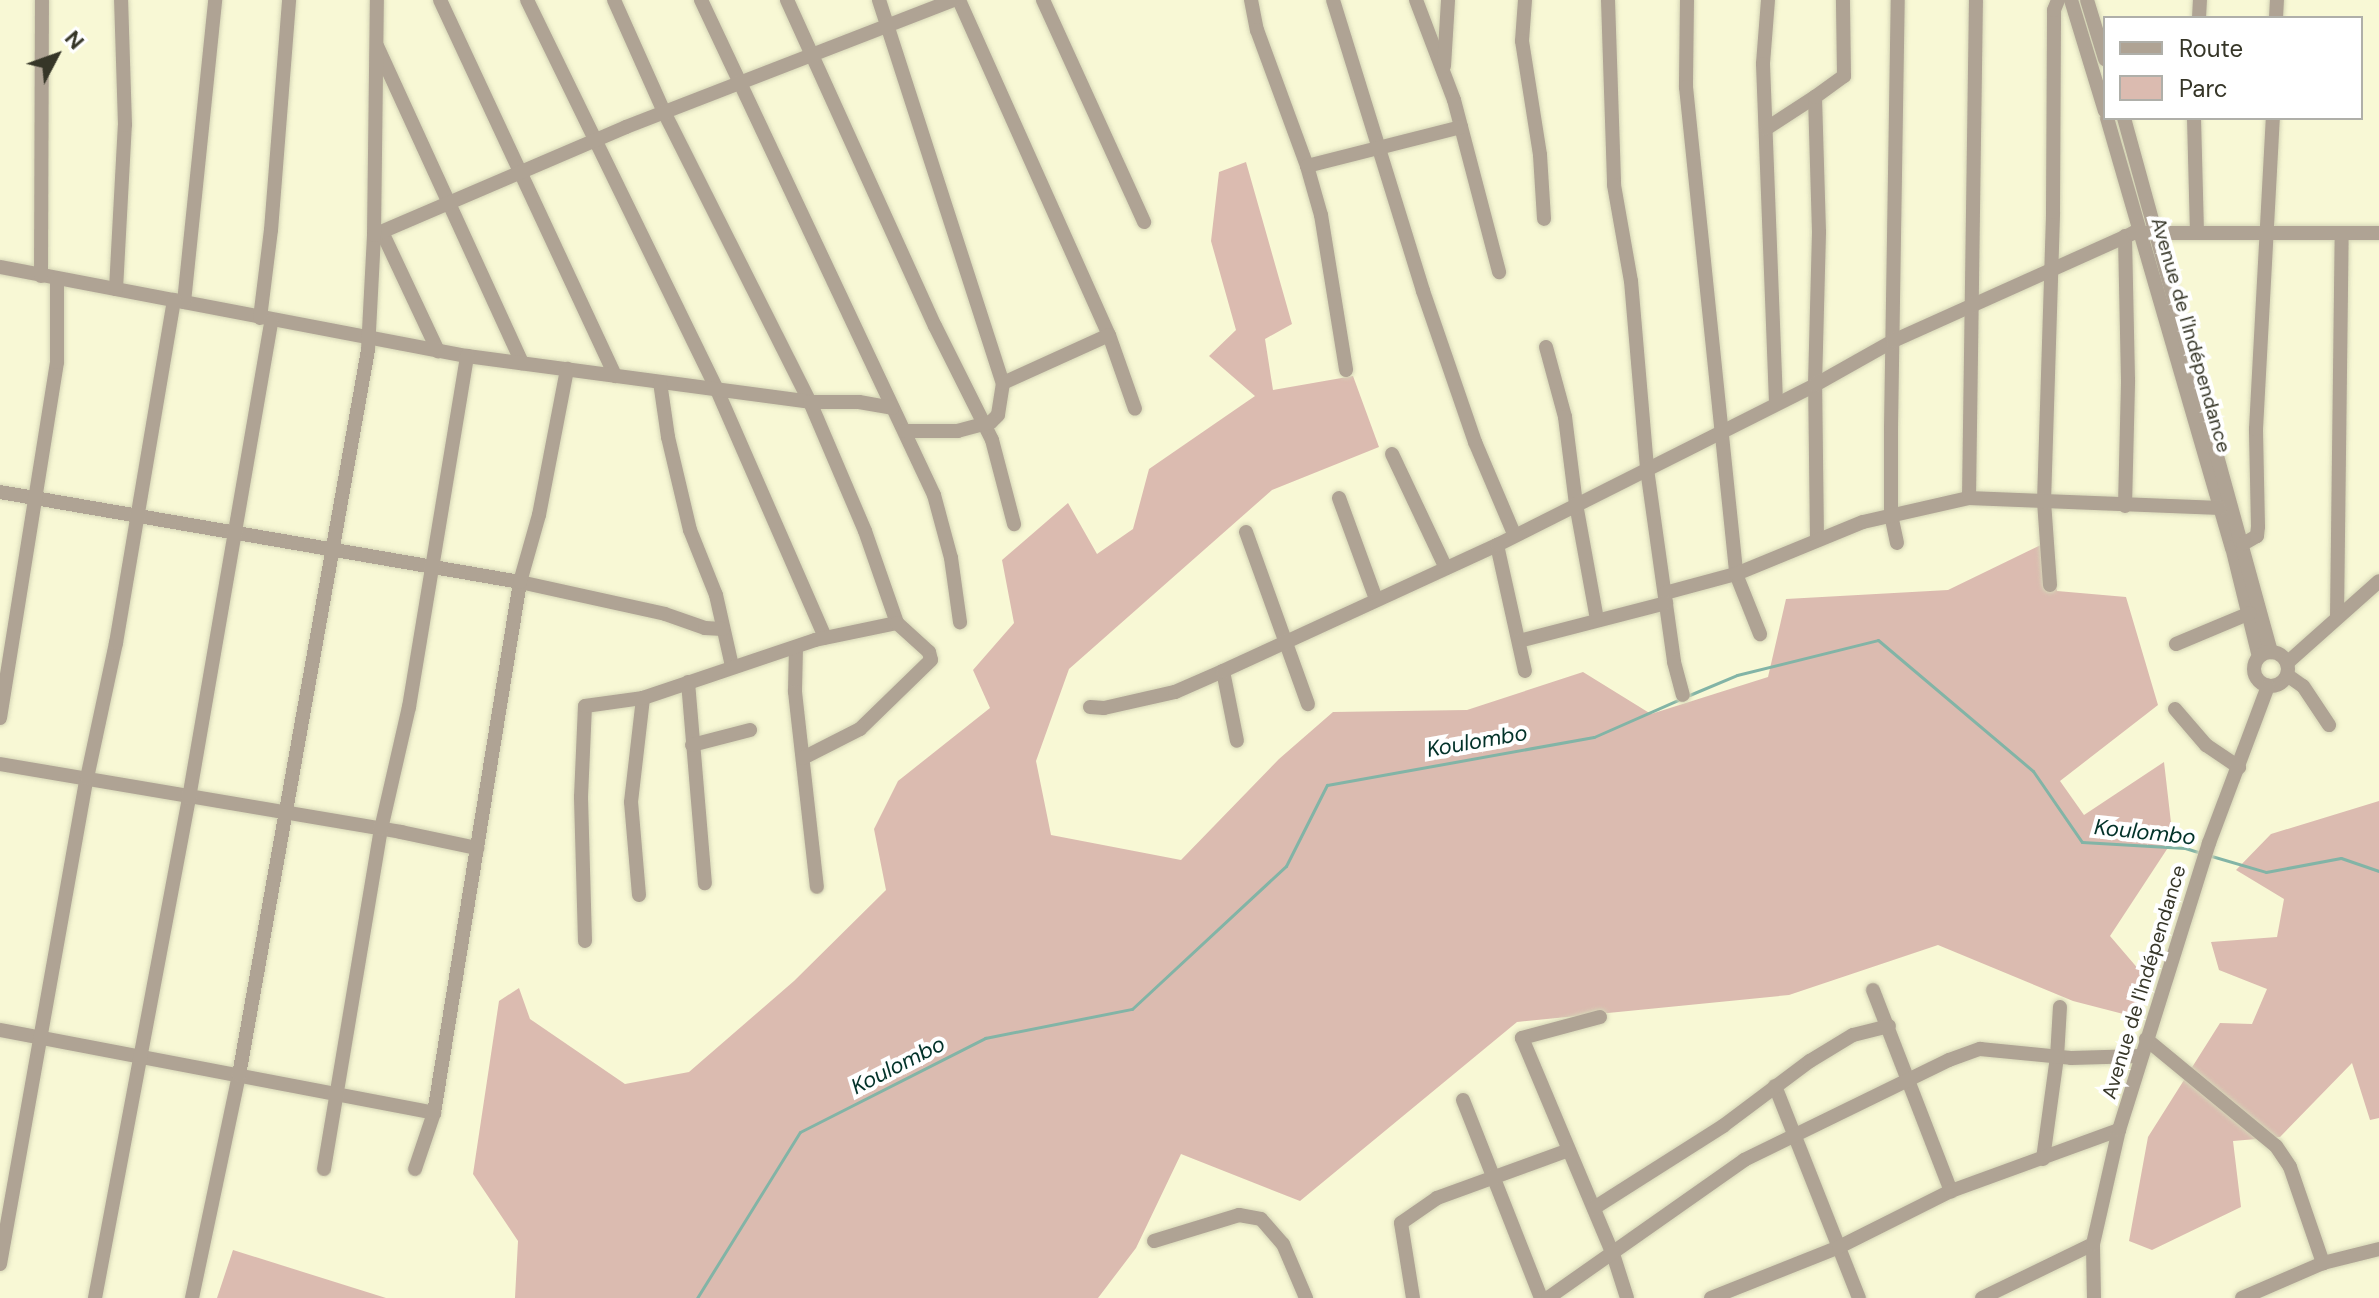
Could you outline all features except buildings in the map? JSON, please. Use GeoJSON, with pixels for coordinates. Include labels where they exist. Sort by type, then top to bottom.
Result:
{"type":"FeatureCollection","features":[{"type":"Feature","properties":{"kind":"street"},"geometry":{"type":"LineString","coordinates":[[41,276],[42,0]]}},
{"type":"Feature","properties":{"kind":"street"},"geometry":{"type":"LineString","coordinates":[[116,289],[125,125],[121,0]]}},
{"type":"Feature","properties":{"kind":"street"},"geometry":{"type":"LineString","coordinates":[[0,1264],[87,778],[116,643],[179,301],[215,0]]}},
{"type":"Feature","properties":{"kind":"street"},"geometry":{"type":"LineString","coordinates":[[95,1298],[189,798],[265,319],[289,0]]}},
{"type":"Feature","properties":{"kind":"street"},"geometry":{"type":"LineString","coordinates":[[192,1298],[239,1075],[369,340],[378,233],[377,0]]}},
{"type":"Feature","properties":{"kind":"street"},"geometry":{"type":"LineString","coordinates":[[440,0],[615,376]]}},
{"type":"Feature","properties":{"kind":"street"},"geometry":{"type":"LineString","coordinates":[[527,0],[717,390],[825,637]]}},
{"type":"Feature","properties":{"kind":"street"},"geometry":{"type":"LineString","coordinates":[[614,0],[664,112],[810,402],[865,531],[897,623],[929,652],[931,660],[860,729],[803,758]]}},
{"type":"Feature","properties":{"kind":"street"},"geometry":{"type":"LineString","coordinates":[[701,0],[934,495],[951,558],[960,622]]}},
{"type":"Feature","properties":{"kind":"street"},"geometry":{"type":"LineString","coordinates":[[787,0],[1000,461],[1014,524]]}},
{"type":"Feature","properties":{"kind":"street"},"geometry":{"type":"LineString","coordinates":[[879,0],[1003,383],[998,415],[984,425],[958,431],[905,431]]}},
{"type":"Feature","properties":{"kind":"street"},"geometry":{"type":"LineString","coordinates":[[378,233],[664,112],[956,0],[1109,335],[1135,409]]}},
{"type":"Feature","properties":{"kind":"street"},"geometry":{"type":"LineString","coordinates":[[1043,0],[1144,222]]}},
{"type":"Feature","properties":{"kind":"street"},"geometry":{"type":"LineString","coordinates":[[1251,0],[1257,30],[1307,166],[1329,250],[1346,370]]}},
{"type":"Feature","properties":{"kind":"street"},"geometry":{"type":"LineString","coordinates":[[1333,0],[1423,291],[1475,442],[1514,534]]}},
{"type":"Feature","properties":{"kind":"street"},"geometry":{"type":"LineString","coordinates":[[1416,0],[1444,70],[1499,272]]}},
{"type":"Feature","properties":{"kind":"street"},"geometry":{"type":"LineString","coordinates":[[1444,70],[1448,0]]}},
{"type":"Feature","properties":{"kind":"street"},"geometry":{"type":"LineString","coordinates":[[1525,0],[1522,41],[1540,155],[1544,219]]}},
{"type":"Feature","properties":{"kind":"street"},"geometry":{"type":"LineString","coordinates":[[1608,0],[1614,185],[1631,281],[1647,469],[1674,662],[1683,695]]}},
{"type":"Feature","properties":{"kind":"street"},"geometry":{"type":"LineString","coordinates":[[1687,0],[1686,87],[1736,574],[1760,634]]}},
{"type":"Feature","properties":{"kind":"street"},"geometry":{"type":"LineString","coordinates":[[1768,0],[1763,64],[1776,403]]}},
{"type":"Feature","properties":{"kind":"street"},"geometry":{"type":"LineString","coordinates":[[1767,128],[1844,76],[1843,0]]}},
{"type":"Feature","properties":{"kind":"street"},"geometry":{"type":"LineString","coordinates":[[1897,543],[1891,514],[1898,0]]}},
{"type":"Feature","properties":{"kind":"street"},"geometry":{"type":"LineString","coordinates":[[1969,498],[1969,307],[1976,0]]}},
{"type":"Feature","properties":{"kind":"street"},"geometry":{"type":"LineString","coordinates":[[2050,585],[2044,502],[2054,10],[2058,0]]}},
{"type":"Feature","properties":{"kind":"street"},"geometry":{"type":"LineString","coordinates":[[2071,0],[2103,104]]}},
{"type":"Feature","properties":{"kind":"street"},"geometry":{"type":"LineString","coordinates":[[2087,0],[2103,52]]}},
{"type":"Feature","properties":{"kind":"street"},"geometry":{"type":"LineString","coordinates":[[376,42],[522,363]]}},
{"type":"Feature","properties":{"kind":"street"},"geometry":{"type":"LineString","coordinates":[[1815,97],[1819,232],[1815,385],[1817,539]]}},
{"type":"Feature","properties":{"kind":"street","name":"Avenue de l'Indépendance"},"geometry":{"type":"LineString","coordinates":[[2107,120],[2133,234],[2265,655]]}},
{"type":"Feature","properties":{"kind":"street","name":"Avenue de l'Indépendance"},"geometry":{"type":"LineString","coordinates":[[2125,120],[2243,544],[2265,655]]}},
{"type":"Feature","properties":{"kind":"street"},"geometry":{"type":"LineString","coordinates":[[2194,120],[2197,231]]}},
{"type":"Feature","properties":{"kind":"street"},"geometry":{"type":"LineString","coordinates":[[2243,544],[2257,536],[2258,527],[2256,429],[2270,231],[2273,120]]}},
{"type":"Feature","properties":{"kind":"street"},"geometry":{"type":"LineString","coordinates":[[1307,166],[1461,127]]}},
{"type":"Feature","properties":{"kind":"street"},"geometry":{"type":"LineString","coordinates":[[1090,707],[1104,708],[1175,692],[1285,643],[1497,545],[1815,385],[1893,341],[2133,234],[2157,231],[2379,233]]}},
{"type":"Feature","properties":{"kind":"street"},"geometry":{"type":"LineString","coordinates":[[378,233],[438,351]]}},
{"type":"Feature","properties":{"kind":"street"},"geometry":{"type":"LineString","coordinates":[[2337,617],[2342,233]]}},
{"type":"Feature","properties":{"kind":"street"},"geometry":{"type":"LineString","coordinates":[[2125,506],[2133,234]]}},
{"type":"Feature","properties":{"kind":"street"},"geometry":{"type":"LineString","coordinates":[[0,267],[369,340],[467,356],[810,402],[859,402],[892,408]]}},
{"type":"Feature","properties":{"kind":"street"},"geometry":{"type":"LineString","coordinates":[[0,718],[57,362],[57,279]]}},
{"type":"Feature","properties":{"kind":"street"},"geometry":{"type":"LineString","coordinates":[[1003,383],[1109,335]]}},
{"type":"Feature","properties":{"kind":"street"},"geometry":{"type":"LineString","coordinates":[[1546,347],[1565,417],[1576,504],[1597,619]]}},
{"type":"Feature","properties":{"kind":"street"},"geometry":{"type":"LineString","coordinates":[[324,1169],[381,829],[409,707],[467,356]]}},
{"type":"Feature","properties":{"kind":"street"},"geometry":{"type":"LineString","coordinates":[[415,1169],[434,1113],[520,582],[542,503],[567,369]]}},
{"type":"Feature","properties":{"kind":"street"},"geometry":{"type":"LineString","coordinates":[[660,382],[668,437],[690,530],[716,595],[732,666]]}},
{"type":"Feature","properties":{"kind":"street"},"geometry":{"type":"LineString","coordinates":[[1392,454],[1446,568]]}},
{"type":"Feature","properties":{"kind":"street"},"geometry":{"type":"LineString","coordinates":[[0,492],[520,582],[665,614],[705,628],[723,629]]}},
{"type":"Feature","properties":{"kind":"street"},"geometry":{"type":"LineString","coordinates":[[1339,498],[1376,599]]}},
{"type":"Feature","properties":{"kind":"street"},"geometry":{"type":"LineString","coordinates":[[1519,641],[1736,574],[1817,539],[1891,514],[1969,498],[2220,508]]}},
{"type":"Feature","properties":{"kind":"street"},"geometry":{"type":"LineString","coordinates":[[1246,532],[1308,704]]}},
{"type":"Feature","properties":{"kind":"street"},"geometry":{"type":"LineString","coordinates":[[1497,545],[1525,671]]}},
{"type":"Feature","properties":{"kind":"street"},"geometry":{"type":"LineString","coordinates":[[2329,725],[2303,686],[2287,669],[2279,654],[2265,655],[2255,675],[2268,686],[2280,684],[2287,669],[2337,617],[2379,581]]}},
{"type":"Feature","properties":{"kind":"street"},"geometry":{"type":"LineString","coordinates":[[2176,644],[2250,613]]}},
{"type":"Feature","properties":{"kind":"street"},"geometry":{"type":"LineString","coordinates":[[585,941],[582,712],[589,704],[643,698],[825,637],[897,623]]}},
{"type":"Feature","properties":{"kind":"street"},"geometry":{"type":"LineString","coordinates":[[796,647],[795,692],[817,887]]}},
{"type":"Feature","properties":{"kind":"street"},"geometry":{"type":"LineString","coordinates":[[1223,671],[1237,741]]}},
{"type":"Feature","properties":{"kind":"street"},"geometry":{"type":"LineString","coordinates":[[688,682],[705,883]]}},
{"type":"Feature","properties":{"kind":"street","name":"Avenue de l'Indépendance"},"geometry":{"type":"LineString","coordinates":[[2094,1298],[2093,1244],[2119,1130],[2140,1056],[2209,843],[2268,686]]}},
{"type":"Feature","properties":{"kind":"street"},"geometry":{"type":"LineString","coordinates":[[639,895],[631,802],[643,698]]}},
{"type":"Feature","properties":{"kind":"street"},"geometry":{"type":"LineString","coordinates":[[2175,709],[2206,745],[2239,767]]}},
{"type":"Feature","properties":{"kind":"street"},"geometry":{"type":"LineString","coordinates":[[692,745],[750,730]]}},
{"type":"Feature","properties":{"kind":"street"},"geometry":{"type":"LineString","coordinates":[[0,764],[477,848]]}},
{"type":"Feature","properties":{"kind":"street"},"geometry":{"type":"LineString","coordinates":[[1873,990],[1951,1191]]}},
{"type":"Feature","properties":{"kind":"street"},"geometry":{"type":"LineString","coordinates":[[2043,1159],[2057,1057],[2060,1007]]}},
{"type":"Feature","properties":{"kind":"street"},"geometry":{"type":"LineString","coordinates":[[1600,1017],[1522,1038],[1613,1254],[1627,1298]]}},
{"type":"Feature","properties":{"kind":"street"},"geometry":{"type":"LineString","coordinates":[[1594,1208],[1723,1126],[1775,1086],[1853,1035],[1889,1026]]}},
{"type":"Feature","properties":{"kind":"street"},"geometry":{"type":"LineString","coordinates":[[0,1030],[434,1113]]}},
{"type":"Feature","properties":{"kind":"street"},"geometry":{"type":"LineString","coordinates":[[2146,1039],[2276,1146],[2290,1167],[2323,1263]]}},
{"type":"Feature","properties":{"kind":"street"},"geometry":{"type":"LineString","coordinates":[[1548,1298],[1744,1160],[1909,1078],[1980,1049],[2057,1057],[2140,1056]]}},
{"type":"Feature","properties":{"kind":"street"},"geometry":{"type":"LineString","coordinates":[[1775,1086],[1859,1298]]}},
{"type":"Feature","properties":{"kind":"street"},"geometry":{"type":"LineString","coordinates":[[1463,1100],[1541,1298]]}},
{"type":"Feature","properties":{"kind":"street"},"geometry":{"type":"LineString","coordinates":[[1711,1298],[1839,1247],[1951,1191],[2119,1130]]}},
{"type":"Feature","properties":{"kind":"street"},"geometry":{"type":"LineString","coordinates":[[1413,1298],[1399,1230],[1401,1223],[1437,1198],[1569,1150]]}},
{"type":"Feature","properties":{"kind":"street"},"geometry":{"type":"LineString","coordinates":[[1154,1241],[1239,1215],[1261,1219],[1283,1244],[1306,1298]]}},
{"type":"Feature","properties":{"kind":"street"},"geometry":{"type":"LineString","coordinates":[[1982,1298],[2093,1244]]}},
{"type":"Feature","properties":{"kind":"street"},"geometry":{"type":"LineString","coordinates":[[2242,1298],[2323,1263],[2379,1249]]}},
{"type":"Feature","properties":{"kind":"green space"},"geometry":{"type":"Polygon","coordinates":[[[1246,162],[1292,324],[1265,339],[1273,390],[1353,376],[1379,447],[1272,490],[1069,669],[1036,761],[1051,835],[1181,860],[1279,759],[1333,712],[1467,710],[1583,672],[1651,714],[1768,677],[1786,599],[1948,590],[2049,541],[2057,591],[2126,597],[2158,705],[2060,781],[2084,815],[2164,762],[2173,840],[2110,936],[2146,978],[2135,1017],[2073,1001],[1938,945],[1789,995],[1517,1022],[1300,1201],[1181,1154],[1136,1248],[1098,1298],[515,1298],[518,1241],[473,1174],[499,1001],[519,988],[530,1019],[625,1084],[689,1072],[794,981],[886,890],[874,829],[898,781],[990,708],[973,670],[1014,623],[1002,560],[1068,503],[1097,554],[1133,529],[1149,469],[1255,396],[1209,356],[1236,330],[1211,241],[1219,172],[1246,162]]]}},
{"type":"Feature","properties":{"kind":"green space"},"geometry":{"type":"Polygon","coordinates":[[[2379,801],[2379,1118],[2370,1120],[2352,1063],[2280,1137],[2233,1141],[2241,1207],[2152,1250],[2129,1241],[2148,1137],[2220,1023],[2252,1024],[2267,989],[2219,970],[2211,942],[2277,937],[2284,899],[2236,870],[2271,834],[2379,801]]]}},
{"type":"Feature","properties":{"kind":"green space"},"geometry":{"type":"Polygon","coordinates":[[[233,1250],[386,1298],[217,1298],[233,1250]]]}},
{"type":"Feature","properties":{"kind":"waterway","name":"Koulombo"},"geometry":{"type":"LineString","coordinates":[[1687,696],[1737,675],[1878,640],[2033,771],[2082,842],[2185,848],[2201,853]]}},
{"type":"Feature","properties":{"kind":"waterway","name":"Koulombo"},"geometry":{"type":"LineString","coordinates":[[697,1298],[800,1132],[985,1038],[1132,1009],[1286,866],[1327,785],[1594,737],[1680,699]]}},
{"type":"Feature","properties":{"kind":"waterway","name":"Koulombo"},"geometry":{"type":"LineString","coordinates":[[2208,855],[2266,872],[2341,858],[2379,871]]}}]}
